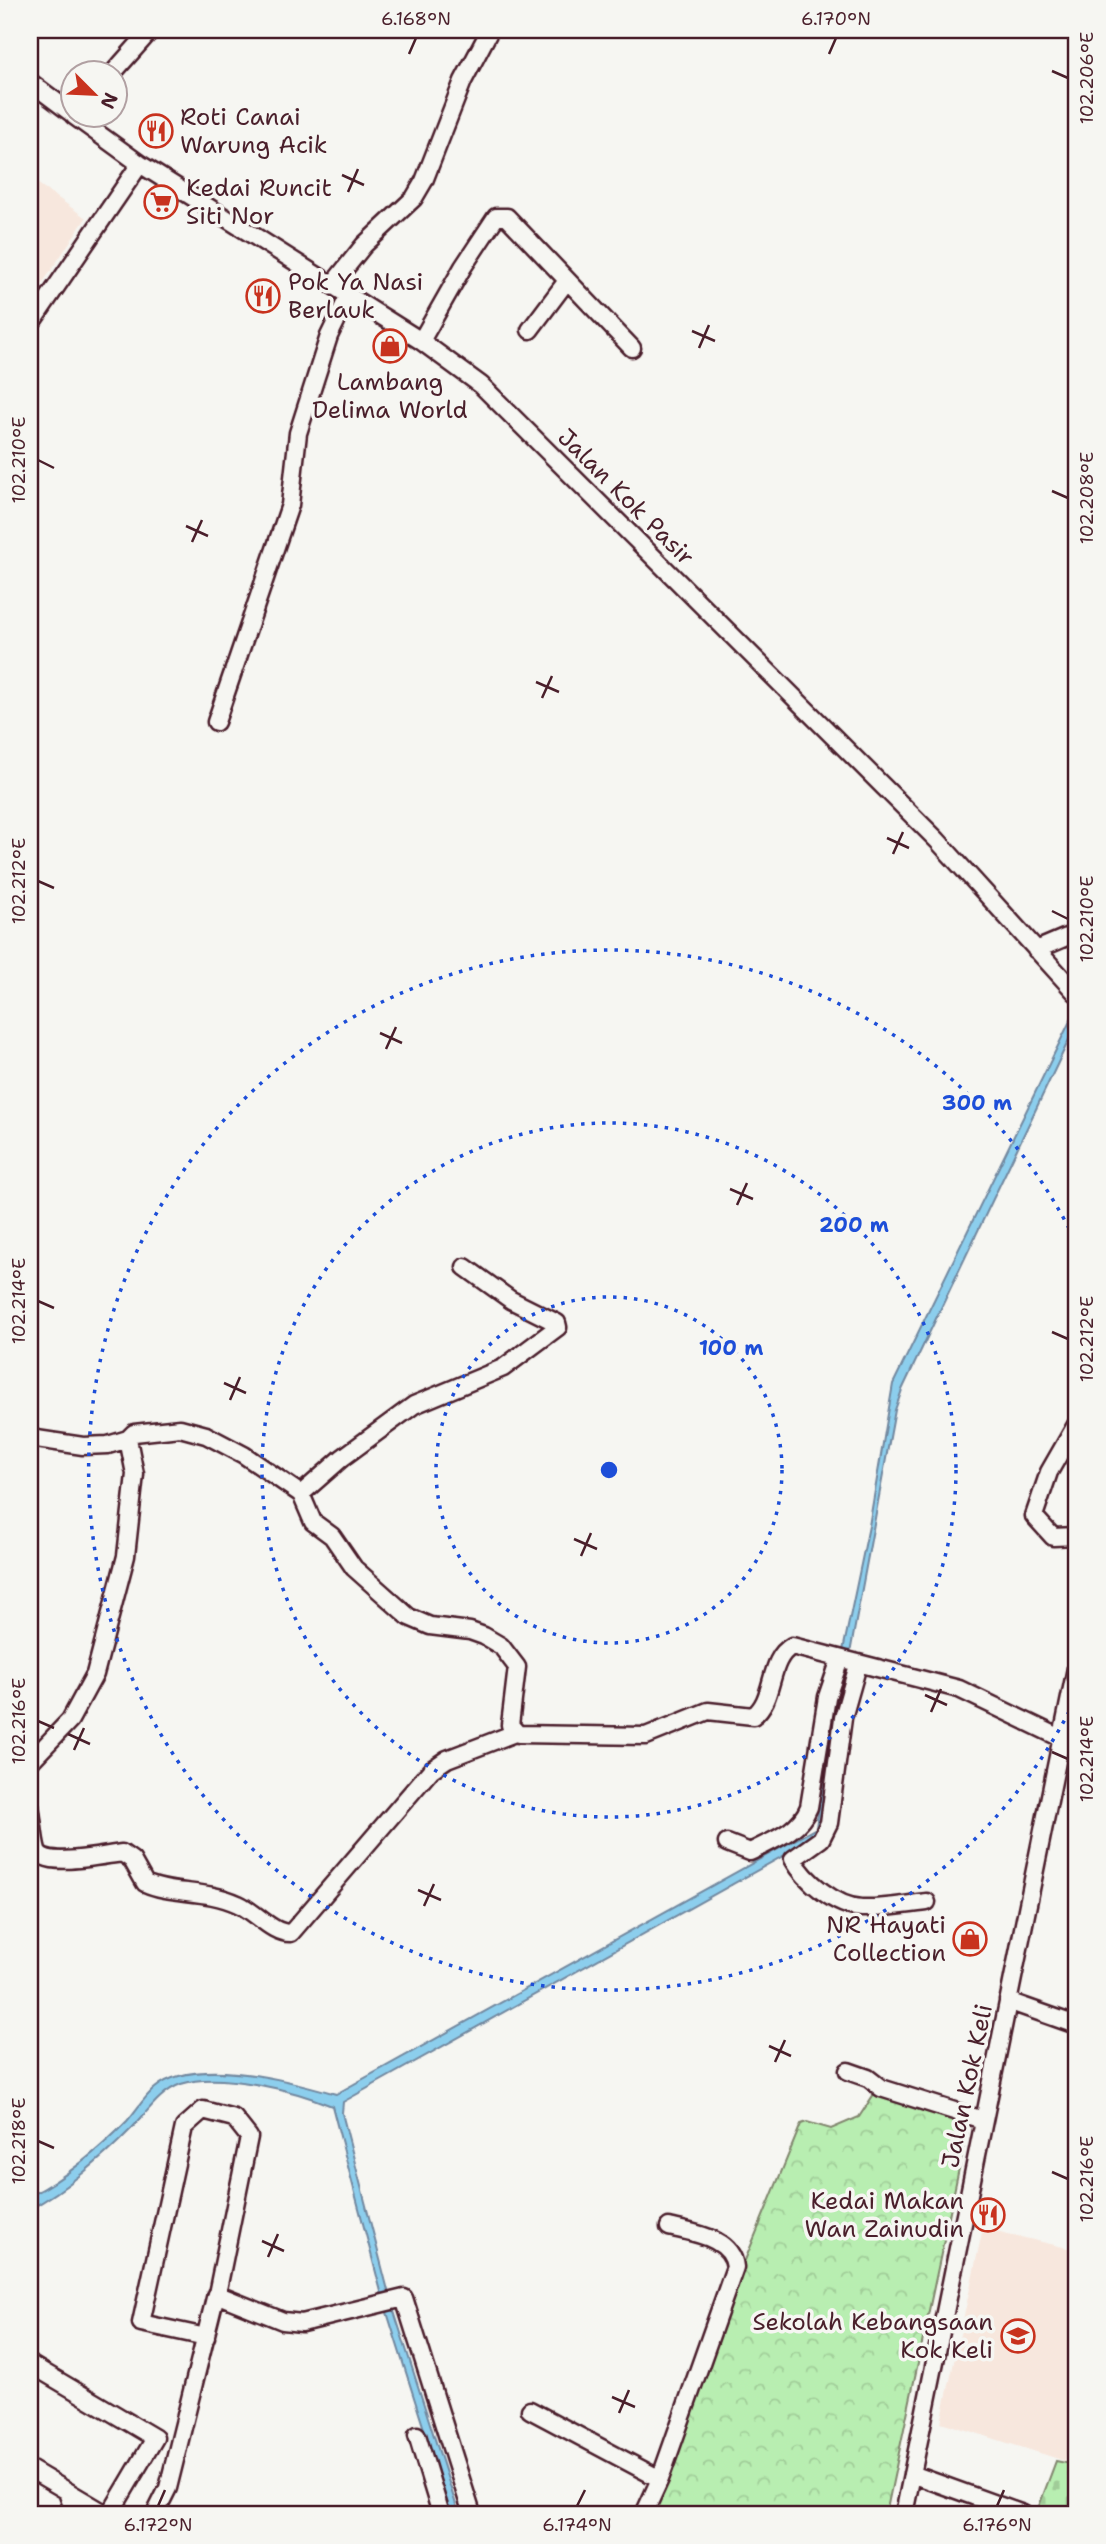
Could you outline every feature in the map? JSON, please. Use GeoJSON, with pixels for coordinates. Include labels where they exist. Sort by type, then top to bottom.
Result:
{"type":"FeatureCollection","features":[{"type":"Feature","properties":{"kind":"street"},"geometry":{"type":"LineString","coordinates":[[124,60],[151,30]]}},
{"type":"Feature","properties":{"kind":"street"},"geometry":{"type":"LineString","coordinates":[[332,285],[364,245],[400,215],[419,190],[463,81],[490,30]]}},
{"type":"Feature","properties":{"kind":"street","name":"Jalan Kok Pasir"},"geometry":{"type":"LineString","coordinates":[[30,82],[60,104]]}},
{"type":"Feature","properties":{"kind":"street","name":"Jalan Kok Pasir"},"geometry":{"type":"LineString","coordinates":[[94,130],[140,164],[421,341],[481,385],[937,840],[1076,993]]}},
{"type":"Feature","properties":{"kind":"street"},"geometry":{"type":"LineString","coordinates":[[30,325],[140,164]]}},
{"type":"Feature","properties":{"kind":"street"},"geometry":{"type":"LineString","coordinates":[[421,341],[463,267],[496,217],[507,217],[566,282],[632,348]]}},
{"type":"Feature","properties":{"kind":"street"},"geometry":{"type":"LineString","coordinates":[[530,330],[566,282]]}},
{"type":"Feature","properties":{"kind":"street"},"geometry":{"type":"LineString","coordinates":[[216,722],[290,505],[298,433],[329,336],[349,295]]}},
{"type":"Feature","properties":{"kind":"street"},"geometry":{"type":"LineString","coordinates":[[1036,950],[1076,933]]}},
{"type":"Feature","properties":{"kind":"street"},"geometry":{"type":"LineString","coordinates":[[301,1494],[342,1458],[414,1405],[503,1368],[558,1328],[556,1323],[511,1300],[465,1267]]}},
{"type":"Feature","properties":{"kind":"street"},"geometry":{"type":"LineString","coordinates":[[1076,1425],[1049,1472],[1034,1516],[1053,1537],[1076,1535]]}},
{"type":"Feature","properties":{"kind":"street"},"geometry":{"type":"LineString","coordinates":[[30,1438],[83,1446],[108,1445],[128,1439],[134,1433],[180,1429],[206,1435],[244,1455],[301,1494],[313,1522],[332,1536],[354,1568],[409,1617],[430,1626],[470,1631],[501,1646],[512,1658],[517,1673],[510,1725],[515,1733]]}},
{"type":"Feature","properties":{"kind":"street"},"geometry":{"type":"LineString","coordinates":[[30,1762],[70,1720],[95,1674],[126,1556],[135,1474],[128,1439]]}},
{"type":"Feature","properties":{"kind":"street"},"geometry":{"type":"LineString","coordinates":[[30,1806],[37,1851],[45,1858],[56,1860],[122,1853],[132,1860],[145,1883],[204,1892],[238,1904],[284,1933],[296,1930],[395,1809],[431,1770],[447,1759],[515,1733],[646,1736],[708,1711],[753,1716],[764,1705],[786,1650],[799,1647],[970,1693],[1063,1740]]}},
{"type":"Feature","properties":{"kind":"street"},"geometry":{"type":"LineString","coordinates":[[727,1843],[751,1852],[795,1829],[804,1819],[809,1807],[827,1697],[840,1659]]}},
{"type":"Feature","properties":{"kind":"street"},"geometry":{"type":"LineString","coordinates":[[858,1665],[843,1718],[829,1822],[821,1839],[793,1859],[807,1880],[845,1904],[861,1908],[927,1902]]}},
{"type":"Feature","properties":{"kind":"street","name":"Jalan Kok Keli"},"geometry":{"type":"LineString","coordinates":[[904,2514],[983,2120],[1063,1740],[1072,1713],[1076,1668]]}},
{"type":"Feature","properties":{"kind":"street"},"geometry":{"type":"LineString","coordinates":[[1008,2001],[1076,2025]]}},
{"type":"Feature","properties":{"kind":"street"},"geometry":{"type":"LineString","coordinates":[[848,2071],[868,2078],[881,2088],[983,2120]]}},
{"type":"Feature","properties":{"kind":"street"},"geometry":{"type":"LineString","coordinates":[[155,2514],[168,2488],[218,2294],[249,2137],[234,2118],[203,2110],[184,2127],[141,2323],[206,2337]]}},
{"type":"Feature","properties":{"kind":"street"},"geometry":{"type":"LineString","coordinates":[[644,2514],[660,2479],[735,2267],[732,2257],[716,2240],[669,2227]]}},
{"type":"Feature","properties":{"kind":"street"},"geometry":{"type":"LineString","coordinates":[[218,2294],[283,2321],[302,2323],[404,2298],[472,2514]]}},
{"type":"Feature","properties":{"kind":"street"},"geometry":{"type":"LineString","coordinates":[[30,2364],[155,2438],[108,2514],[30,2469]]}},
{"type":"Feature","properties":{"kind":"street"},"geometry":{"type":"LineString","coordinates":[[530,2410],[660,2479]]}},
{"type":"Feature","properties":{"kind":"street"},"geometry":{"type":"LineString","coordinates":[[417,2435],[441,2514]]}},
{"type":"Feature","properties":{"kind":"street"},"geometry":{"type":"LineString","coordinates":[[912,2474],[1023,2514]]}},
{"type":"Feature","properties":{"kind":"street"},"geometry":{"type":"LineString","coordinates":[[67,2492],[75,2514]]}},
{"type":"Feature","properties":{"kind":"shaded area"},"geometry":{"type":"Polygon","coordinates":[[[30,178],[86,218],[30,302],[30,178]]]}},
{"type":"Feature","properties":{"kind":"shaded area","name":"Sekolah Kebangsaan Kok Keli"},"geometry":{"type":"Polygon","coordinates":[[[983,2228],[1076,2250],[1076,2429],[1065,2461],[941,2422],[983,2228]]]}},
{"type":"Feature","properties":{"kind":"green space"},"geometry":{"type":"Polygon","coordinates":[[[876,2091],[969,2121],[886,2514],[650,2514],[679,2451],[743,2265],[801,2124],[807,2122],[831,2129],[859,2117],[876,2091]]]}},
{"type":"Feature","properties":{"kind":"green space"},"geometry":{"type":"Polygon","coordinates":[[[1056,2461],[1076,2465],[1076,2514],[1036,2514],[1056,2461]]]}},
{"type":"Feature","properties":{"kind":"water"},"geometry":{"type":"Polygon","coordinates":[[[1076,1015],[1076,1025],[902,1390],[895,1410],[846,1675],[836,1710],[824,1821],[808,1842],[343,2102],[342,2113],[391,2302],[459,2514],[451,2514],[384,2303],[332,2106],[258,2084],[216,2080],[181,2084],[159,2098],[119,2141],[70,2183],[30,2209],[30,2196],[56,2181],[93,2153],[127,2121],[155,2088],[172,2078],[193,2073],[243,2074],[336,2094],[816,1828],[831,1708],[869,1526],[893,1384],[1072,1017],[1076,1015]]]}},
{"type":"Feature","properties":{"kind":"place","name":"Roti Canai Warung Acik"},"geometry":{"type":"Point","coordinates":[156,131]}},
{"type":"Feature","properties":{"kind":"place","name":"Kedai Runcit Siti Nor"},"geometry":{"type":"Point","coordinates":[161,202]}},
{"type":"Feature","properties":{"kind":"place","name":"Pok Ya Nasi Berlauk"},"geometry":{"type":"Point","coordinates":[263,296]}},
{"type":"Feature","properties":{"kind":"place","name":"Lambang Delima World"},"geometry":{"type":"Point","coordinates":[390,346]}},
{"type":"Feature","properties":{"kind":"place","name":"NR Hayati Collection"},"geometry":{"type":"Point","coordinates":[970,1939]}},
{"type":"Feature","properties":{"kind":"place","name":"Kedai Makan Wan Zainudin"},"geometry":{"type":"Point","coordinates":[988,2215]}},
{"type":"Feature","properties":{"kind":"place","name":"Sekolah Kebangsaan Kok Keli"},"geometry":{"type":"Point","coordinates":[1018,2336]}}]}
